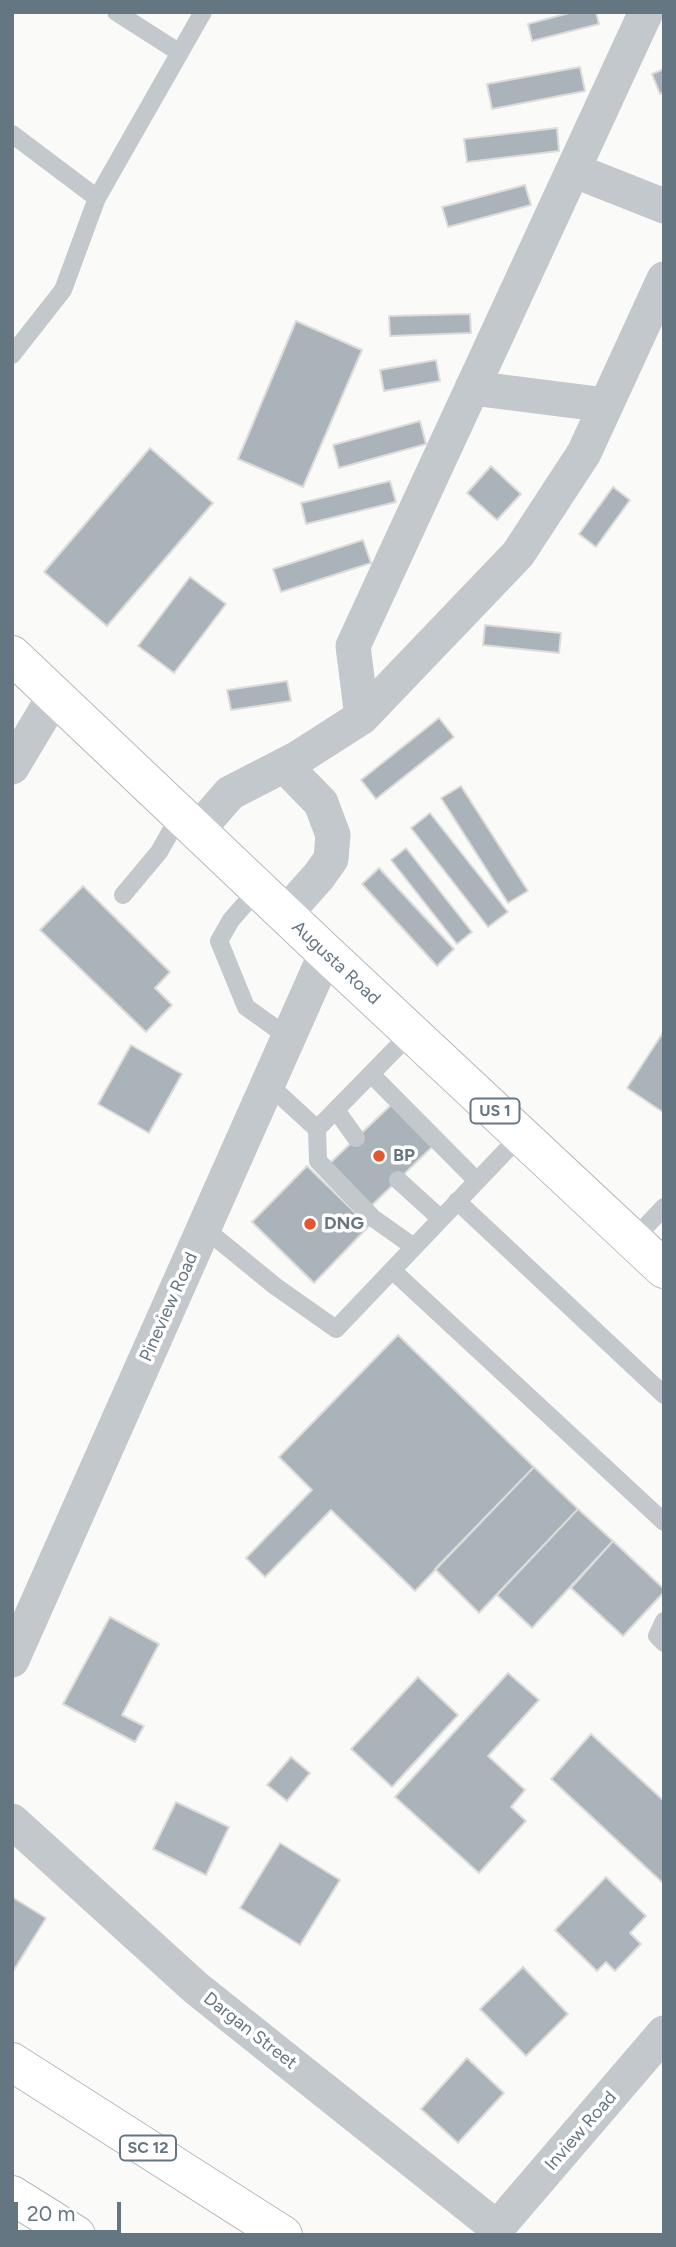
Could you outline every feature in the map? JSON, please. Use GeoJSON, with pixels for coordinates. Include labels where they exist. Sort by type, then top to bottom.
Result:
{"type":"FeatureCollection","features":[{"type":"Feature","properties":{"kind":"main road","name":"Augusta Road"},"geometry":{"type":"LineString","coordinates":[[12,655],[664,1269]]}},
{"type":"Feature","properties":{"kind":"main road","name":"SC 12"},"geometry":{"type":"LineString","coordinates":[[12,2062],[283,2235]]}},
{"type":"Feature","properties":{"kind":"main road"},"geometry":{"type":"LineString","coordinates":[[12,2195],[76,2235]]}},
{"type":"Feature","properties":{"kind":"street"},"geometry":{"type":"LineString","coordinates":[[362,717],[353,646],[646,12]]}},
{"type":"Feature","properties":{"kind":"street"},"geometry":{"type":"LineString","coordinates":[[573,170],[664,206]]}},
{"type":"Feature","properties":{"kind":"street"},"geometry":{"type":"LineString","coordinates":[[188,823],[230,793],[284,765],[362,717],[518,554],[584,453],[664,279]]}},
{"type":"Feature","properties":{"kind":"street"},"geometry":{"type":"LineString","coordinates":[[472,388],[606,405]]}},
{"type":"Feature","properties":{"kind":"street"},"geometry":{"type":"LineString","coordinates":[[12,767],[55,695]]}},
{"type":"Feature","properties":{"kind":"street"},"geometry":{"type":"LineString","coordinates":[[272,902],[319,876],[331,859],[333,835],[321,803],[284,765]]}},
{"type":"Feature","properties":{"kind":"street","name":"Pineview Road"},"geometry":{"type":"LineString","coordinates":[[12,1660],[326,953]]}},
{"type":"Feature","properties":{"kind":"street","name":"Dargan Street"},"geometry":{"type":"LineString","coordinates":[[12,1821],[195,1988],[497,2228]]}},
{"type":"Feature","properties":{"kind":"street","name":"Inview Road"},"geometry":{"type":"LineString","coordinates":[[497,2228],[664,2033]]}},
{"type":"Feature","properties":{"kind":"lane"},"geometry":{"type":"LineString","coordinates":[[116,12],[180,53]]}},
{"type":"Feature","properties":{"kind":"lane"},"geometry":{"type":"LineString","coordinates":[[12,355],[63,290],[97,198],[203,12]]}},
{"type":"Feature","properties":{"kind":"lane"},"geometry":{"type":"LineString","coordinates":[[12,134],[97,198]]}},
{"type":"Feature","properties":{"kind":"lane"},"geometry":{"type":"LineString","coordinates":[[123,895],[188,823]]}},
{"type":"Feature","properties":{"kind":"lane"},"geometry":{"type":"LineString","coordinates":[[272,902],[231,920],[219,941],[246,1007],[288,1037]]}},
{"type":"Feature","properties":{"kind":"lane"},"geometry":{"type":"LineString","coordinates":[[317,1129],[411,1033]]}},
{"type":"Feature","properties":{"kind":"lane"},"geometry":{"type":"LineString","coordinates":[[371,1074],[477,1181]]}},
{"type":"Feature","properties":{"kind":"lane"},"geometry":{"type":"LineString","coordinates":[[268,1083],[317,1129],[318,1161],[373,1218],[414,1247]]}},
{"type":"Feature","properties":{"kind":"lane"},"geometry":{"type":"LineString","coordinates":[[336,1110],[356,1138]]}},
{"type":"Feature","properties":{"kind":"lane"},"geometry":{"type":"LineString","coordinates":[[204,1228],[275,1286],[336,1329],[521,1135]]}},
{"type":"Feature","properties":{"kind":"lane"},"geometry":{"type":"LineString","coordinates":[[398,1180],[441,1219]]}},
{"type":"Feature","properties":{"kind":"lane"},"geometry":{"type":"LineString","coordinates":[[457,1201],[664,1395]]}},
{"type":"Feature","properties":{"kind":"lane"},"geometry":{"type":"LineString","coordinates":[[633,1240],[664,1207]]}},
{"type":"Feature","properties":{"kind":"lane"},"geometry":{"type":"LineString","coordinates":[[392,1270],[664,1522]]}},
{"type":"Feature","properties":{"kind":"building"},"geometry":{"type":"Polygon","coordinates":[[[573,12],[596,12],[599,24],[532,41],[528,24],[573,12]]]}},
{"type":"Feature","properties":{"kind":"building"},"geometry":{"type":"Polygon","coordinates":[[[580,67],[585,91],[492,109],[487,84],[580,67]]]}},
{"type":"Feature","properties":{"kind":"building"},"geometry":{"type":"Polygon","coordinates":[[[664,69],[664,92],[660,94],[652,74],[664,69]]]}},
{"type":"Feature","properties":{"kind":"building"},"geometry":{"type":"Polygon","coordinates":[[[557,128],[559,151],[467,162],[464,139],[557,128]]]}},
{"type":"Feature","properties":{"kind":"building"},"geometry":{"type":"Polygon","coordinates":[[[525,185],[531,205],[448,227],[442,207],[525,185]]]}},
{"type":"Feature","properties":{"kind":"building"},"geometry":{"type":"Polygon","coordinates":[[[470,314],[471,333],[390,336],[389,316],[470,314]]]}},
{"type":"Feature","properties":{"kind":"building"},"geometry":{"type":"Polygon","coordinates":[[[296,321],[362,350],[303,487],[238,459],[296,321]]]}},
{"type":"Feature","properties":{"kind":"building"},"geometry":{"type":"Polygon","coordinates":[[[436,360],[440,381],[384,391],[380,370],[436,360]]]}},
{"type":"Feature","properties":{"kind":"building"},"geometry":{"type":"Polygon","coordinates":[[[420,421],[426,444],[339,468],[333,445],[420,421]]]}},
{"type":"Feature","properties":{"kind":"building"},"geometry":{"type":"Polygon","coordinates":[[[150,448],[213,503],[107,626],[44,572],[150,448]]]}},
{"type":"Feature","properties":{"kind":"building"},"geometry":{"type":"Polygon","coordinates":[[[491,466],[521,494],[497,520],[467,493],[491,466]]]}},
{"type":"Feature","properties":{"kind":"building"},"geometry":{"type":"Polygon","coordinates":[[[390,481],[396,502],[306,524],[301,503],[390,481]]]}},
{"type":"Feature","properties":{"kind":"building"},"geometry":{"type":"Polygon","coordinates":[[[613,487],[630,500],[596,547],[579,534],[613,487]]]}},
{"type":"Feature","properties":{"kind":"building"},"geometry":{"type":"Polygon","coordinates":[[[363,540],[371,563],[281,592],[273,569],[363,540]]]}},
{"type":"Feature","properties":{"kind":"building"},"geometry":{"type":"Polygon","coordinates":[[[190,577],[226,604],[174,673],[138,646],[190,577]]]}},
{"type":"Feature","properties":{"kind":"building"},"geometry":{"type":"Polygon","coordinates":[[[485,625],[561,633],[559,653],[483,645],[485,625]]]}},
{"type":"Feature","properties":{"kind":"building"},"geometry":{"type":"Polygon","coordinates":[[[287,681],[291,701],[231,710],[227,690],[287,681]]]}},
{"type":"Feature","properties":{"kind":"building"},"geometry":{"type":"Polygon","coordinates":[[[439,718],[454,737],[376,799],[361,780],[439,718]]]}},
{"type":"Feature","properties":{"kind":"building"},"geometry":{"type":"Polygon","coordinates":[[[461,786],[528,891],[508,903],[441,798],[461,786]]]}},
{"type":"Feature","properties":{"kind":"building"},"geometry":{"type":"Polygon","coordinates":[[[430,813],[508,912],[488,927],[411,828],[430,813]]]}},
{"type":"Feature","properties":{"kind":"building"},"geometry":{"type":"Polygon","coordinates":[[[406,848],[472,932],[457,944],[391,860],[406,848]]]}},
{"type":"Feature","properties":{"kind":"building"},"geometry":{"type":"Polygon","coordinates":[[[379,868],[454,949],[437,966],[362,884],[379,868]]]}},
{"type":"Feature","properties":{"kind":"building"},"geometry":{"type":"Polygon","coordinates":[[[83,886],[170,972],[155,988],[172,1005],[146,1032],[40,930],[83,886]]]}},
{"type":"Feature","properties":{"kind":"building"},"geometry":{"type":"Polygon","coordinates":[[[664,1031],[664,1113],[627,1088],[664,1031]]]}},
{"type":"Feature","properties":{"kind":"building"},"geometry":{"type":"Polygon","coordinates":[[[131,1045],[182,1074],[149,1133],[98,1104],[131,1045]]]}},
{"type":"Feature","properties":{"kind":"building"},"geometry":{"type":"Polygon","coordinates":[[[391,1105],[432,1147],[369,1208],[328,1165],[391,1105]]]}},
{"type":"Feature","properties":{"kind":"building","name":"DNG"},"geometry":{"type":"Polygon","coordinates":[[[307,1166],[369,1226],[314,1283],[252,1222],[307,1166]]]}},
{"type":"Feature","properties":{"kind":"building"},"geometry":{"type":"Polygon","coordinates":[[[398,1335],[534,1467],[415,1591],[331,1510],[265,1577],[246,1558],[312,1490],[279,1457],[398,1335]]]}},
{"type":"Feature","properties":{"kind":"building"},"geometry":{"type":"Polygon","coordinates":[[[534,1467],[578,1509],[479,1613],[435,1569],[534,1467]]]}},
{"type":"Feature","properties":{"kind":"building"},"geometry":{"type":"Polygon","coordinates":[[[578,1509],[613,1541],[532,1628],[497,1595],[578,1509]]]}},
{"type":"Feature","properties":{"kind":"building"},"geometry":{"type":"Polygon","coordinates":[[[613,1541],[664,1589],[623,1636],[571,1588],[613,1541]]]}},
{"type":"Feature","properties":{"kind":"building"},"geometry":{"type":"Polygon","coordinates":[[[110,1617],[159,1644],[122,1715],[144,1726],[135,1742],[63,1704],[110,1617]]]}},
{"type":"Feature","properties":{"kind":"building"},"geometry":{"type":"Polygon","coordinates":[[[508,1673],[539,1700],[488,1756],[525,1790],[511,1807],[526,1821],[479,1873],[395,1797],[508,1673]]]}},
{"type":"Feature","properties":{"kind":"building"},"geometry":{"type":"Polygon","coordinates":[[[418,1677],[458,1715],[392,1787],[351,1749],[418,1677]]]}},
{"type":"Feature","properties":{"kind":"building"},"geometry":{"type":"Polygon","coordinates":[[[591,1734],[664,1801],[664,1884],[551,1779],[591,1734]]]}},
{"type":"Feature","properties":{"kind":"building"},"geometry":{"type":"Polygon","coordinates":[[[291,1757],[310,1773],[287,1801],[267,1785],[291,1757]]]}},
{"type":"Feature","properties":{"kind":"building"},"geometry":{"type":"Polygon","coordinates":[[[176,1802],[229,1827],[206,1875],[153,1849],[176,1802]]]}},
{"type":"Feature","properties":{"kind":"building"},"geometry":{"type":"Polygon","coordinates":[[[280,1843],[340,1880],[300,1945],[240,1908],[280,1843]]]}},
{"type":"Feature","properties":{"kind":"building"},"geometry":{"type":"Polygon","coordinates":[[[606,1877],[646,1916],[630,1933],[641,1944],[615,1971],[606,1962],[597,1971],[555,1930],[606,1877]]]}},
{"type":"Feature","properties":{"kind":"building"},"geometry":{"type":"Polygon","coordinates":[[[12,1897],[46,1918],[12,1973],[12,1897]]]}},
{"type":"Feature","properties":{"kind":"building"},"geometry":{"type":"Polygon","coordinates":[[[523,1967],[568,2014],[526,2056],[480,2009],[523,1967]]]}},
{"type":"Feature","properties":{"kind":"building"},"geometry":{"type":"Polygon","coordinates":[[[467,2058],[504,2093],[458,2143],[421,2109],[467,2058]]]}},
{"type":"Feature","properties":{"kind":"place","name":"BP"},"geometry":{"type":"Point","coordinates":[379,1156]}},
{"type":"Feature","properties":{"kind":"place","name":"DNG"},"geometry":{"type":"Point","coordinates":[310,1224]}}]}
